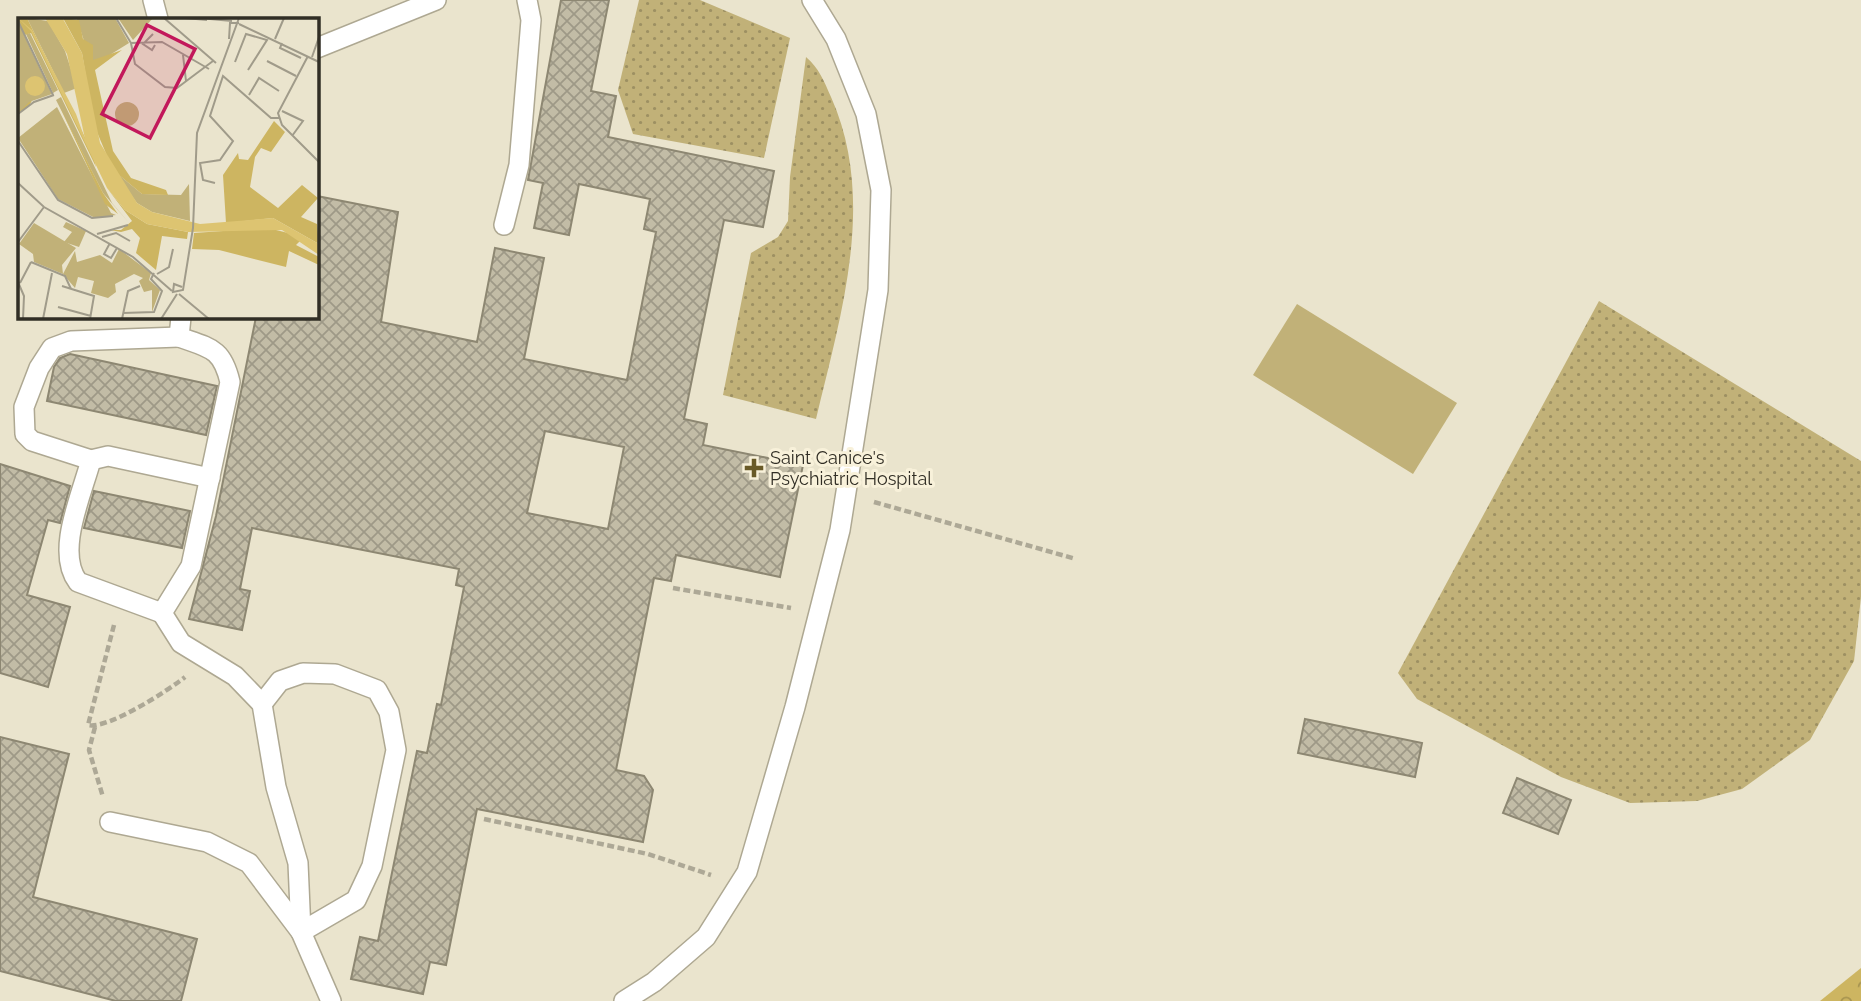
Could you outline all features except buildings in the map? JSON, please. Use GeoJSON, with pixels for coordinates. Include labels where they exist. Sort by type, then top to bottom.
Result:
{"type":"FeatureCollection","features":[{"type":"Feature","properties":{"kind":"lane"},"geometry":{"type":"LineString","coordinates":[[153,0],[158,18]]}},
{"type":"Feature","properties":{"kind":"lane"},"geometry":{"type":"LineString","coordinates":[[318,48],[436,0]]}},
{"type":"Feature","properties":{"kind":"lane"},"geometry":{"type":"LineString","coordinates":[[504,225],[519,165],[531,20],[527,0]]}},
{"type":"Feature","properties":{"kind":"lane"},"geometry":{"type":"LineString","coordinates":[[624,1001],[654,982],[706,937],[747,872],[819,613],[846,494],[878,290],[881,190],[866,114],[836,39],[812,0]]}},
{"type":"Feature","properties":{"kind":"lane"},"geometry":{"type":"LineString","coordinates":[[179,337],[181,318]]}},
{"type":"Feature","properties":{"kind":"lane"},"geometry":{"type":"LineString","coordinates":[[162,614],[191,566],[210,478],[230,382],[225,362],[214,349],[179,337],[71,341],[52,348],[40,368],[24,407],[25,434],[32,441],[91,460],[108,456],[210,478]]}},
{"type":"Feature","properties":{"kind":"lane"},"geometry":{"type":"LineString","coordinates":[[91,460],[66,552],[70,571],[78,582],[162,614],[181,643],[235,676],[262,704],[276,787],[298,863],[301,932]]}},
{"type":"Feature","properties":{"kind":"lane"},"geometry":{"type":"LineString","coordinates":[[262,704],[280,681],[303,673],[335,674],[376,690],[389,712],[396,750],[372,866],[356,900],[301,932]]}},
{"type":"Feature","properties":{"kind":"lane"},"geometry":{"type":"LineString","coordinates":[[110,822],[207,842],[249,863],[301,932],[331,1001]]}},
{"type":"Feature","properties":{"kind":"path"},"geometry":{"type":"LineString","coordinates":[[846,494],[1076,559]]}},
{"type":"Feature","properties":{"kind":"path"},"geometry":{"type":"LineString","coordinates":[[673,588],[819,613]]}},
{"type":"Feature","properties":{"kind":"path"},"geometry":{"type":"LineString","coordinates":[[123,598],[88,725],[95,727],[121,716],[183,679],[204,655]]}},
{"type":"Feature","properties":{"kind":"path"},"geometry":{"type":"LineString","coordinates":[[95,727],[89,750],[110,822]]}},
{"type":"Feature","properties":{"kind":"path"},"geometry":{"type":"LineString","coordinates":[[484,819],[648,854],[739,884]]}},
{"type":"Feature","properties":{"kind":"shaded area"},"geometry":{"type":"Polygon","coordinates":[[[639,0],[700,0],[790,38],[764,158],[633,134],[618,90],[639,0]]]}},
{"type":"Feature","properties":{"kind":"shaded area"},"geometry":{"type":"Polygon","coordinates":[[[806,57],[823,80],[831,97],[845,136],[852,176],[853,216],[844,298],[816,419],[723,395],[751,253],[778,237],[788,221],[790,177],[806,57]]]}},
{"type":"Feature","properties":{"kind":"shaded area"},"geometry":{"type":"Polygon","coordinates":[[[1599,301],[1861,461],[1861,597],[1854,661],[1810,740],[1742,789],[1697,801],[1630,803],[1561,777],[1417,699],[1398,673],[1599,301]]]}},
{"type":"Feature","properties":{"kind":"shaded area"},"geometry":{"type":"Polygon","coordinates":[[[1297,304],[1457,403],[1413,474],[1253,375],[1297,304]]]}},
{"type":"Feature","properties":{"kind":"green space"},"geometry":{"type":"Polygon","coordinates":[[[1861,968],[1861,1001],[1820,1001],[1861,968]]]}},
{"type":"Feature","properties":{"kind":"place","name":"Saint Canice's Psychiatric Hospital"},"geometry":{"type":"Point","coordinates":[754,468]}}]}
